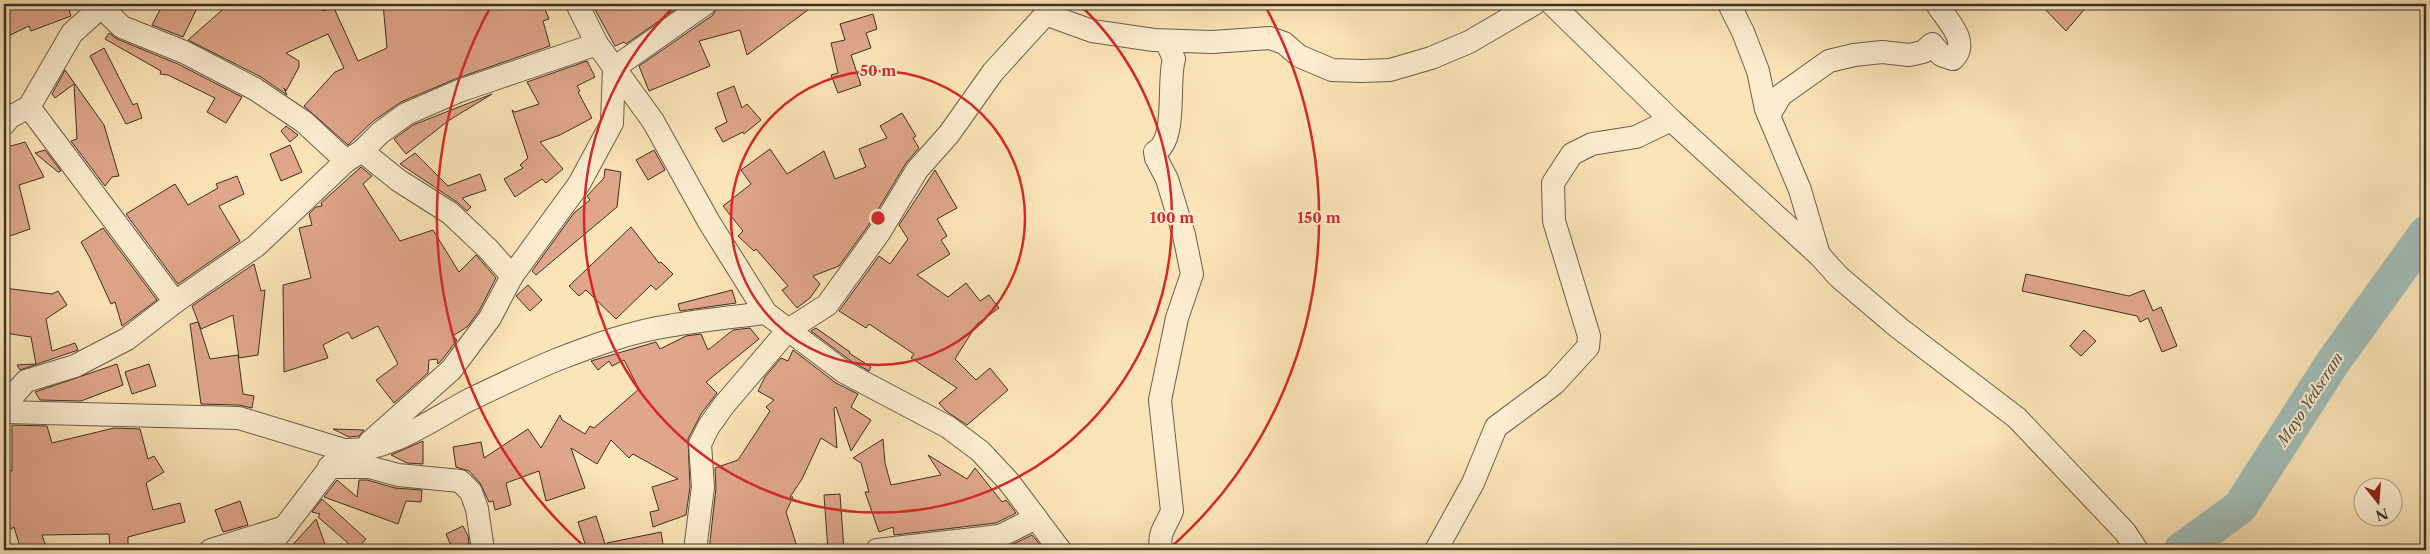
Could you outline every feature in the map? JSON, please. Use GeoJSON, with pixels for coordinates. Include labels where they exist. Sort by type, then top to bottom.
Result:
{"type":"FeatureCollection","features":[{"type":"Feature","properties":{"kind":"street"},"geometry":{"type":"LineString","coordinates":[[576,4],[597,44],[654,121],[709,222],[766,313],[844,372],[948,427],[980,451],[1008,482],[1060,550]]}},
{"type":"Feature","properties":{"kind":"street"},"geometry":{"type":"LineString","coordinates":[[614,68],[704,4]]}},
{"type":"Feature","properties":{"kind":"street"},"geometry":{"type":"LineString","coordinates":[[695,550],[703,487],[700,444],[709,426],[724,405],[788,330],[827,305],[880,233],[917,170],[949,134],[993,72],[1050,9],[1092,31],[1166,40],[1212,42],[1270,38],[1284,43],[1299,56],[1332,70],[1390,70],[1431,58],[1469,42],[1534,4]]}},
{"type":"Feature","properties":{"kind":"street"},"geometry":{"type":"LineString","coordinates":[[1552,4],[1671,120],[1820,256],[1839,277],[1899,328],[2017,418],[2125,532],[2137,550]]}},
{"type":"Feature","properties":{"kind":"street"},"geometry":{"type":"LineString","coordinates":[[1728,4],[1744,32],[1758,71],[1769,116],[1800,190],[1820,256]]}},
{"type":"Feature","properties":{"kind":"street"},"geometry":{"type":"LineString","coordinates":[[1769,116],[1781,96],[1828,61],[1854,55],[1882,52],[1909,55],[1923,52],[1932,44],[1941,55],[1953,58],[1958,54],[1960,45],[1957,33],[1937,4]]}},
{"type":"Feature","properties":{"kind":"street"},"geometry":{"type":"LineString","coordinates":[[4,124],[10,117],[29,107],[72,33],[100,5],[122,28],[184,52],[255,89],[354,156],[398,180],[450,214],[488,249],[512,276]]}},
{"type":"Feature","properties":{"kind":"street"},"geometry":{"type":"LineString","coordinates":[[1161,550],[1159,541],[1162,528],[1168,523],[1172,511],[1160,400],[1177,318],[1192,274],[1184,235],[1167,179],[1156,158],[1155,152],[1160,149],[1167,138],[1170,113],[1170,71],[1174,59],[1166,40]]}},
{"type":"Feature","properties":{"kind":"street"},"geometry":{"type":"LineString","coordinates":[[4,406],[26,381],[75,366],[127,339],[175,302],[256,246],[380,133],[406,114],[459,91],[597,44]]}},
{"type":"Feature","properties":{"kind":"street"},"geometry":{"type":"LineString","coordinates":[[267,550],[329,466],[352,451],[451,370],[490,318],[512,276],[579,184],[612,123],[614,68]]}},
{"type":"Feature","properties":{"kind":"street"},"geometry":{"type":"LineString","coordinates":[[29,107],[175,302]]}},
{"type":"Feature","properties":{"kind":"street"},"geometry":{"type":"LineString","coordinates":[[1436,550],[1473,483],[1496,427],[1554,384],[1588,347],[1589,336],[1554,221],[1553,183],[1572,154],[1592,144],[1636,137],[1671,120]]}},
{"type":"Feature","properties":{"kind":"street"},"geometry":{"type":"LineString","coordinates":[[4,412],[239,418],[352,451],[378,446],[412,431],[470,400],[555,361],[605,342],[667,326],[766,313]]}},
{"type":"Feature","properties":{"kind":"street"},"geometry":{"type":"LineString","coordinates":[[329,466],[369,467],[398,475],[460,481],[471,492],[477,509],[483,550]]}},
{"type":"Feature","properties":{"kind":"street"},"geometry":{"type":"LineString","coordinates":[[883,550],[1000,536],[1036,518]]}},
{"type":"Feature","properties":{"kind":"street"},"geometry":{"type":"LineString","coordinates":[[211,550],[282,528]]}},
{"type":"Feature","properties":{"kind":"building"},"geometry":{"type":"Polygon","coordinates":[[[4,4],[67,4],[71,16],[31,31],[29,26],[4,38],[4,4]]]}},
{"type":"Feature","properties":{"kind":"building"},"geometry":{"type":"Polygon","coordinates":[[[163,4],[199,4],[183,37],[152,25],[163,4]]]}},
{"type":"Feature","properties":{"kind":"building"},"geometry":{"type":"Polygon","coordinates":[[[229,4],[314,4],[323,11],[334,8],[358,61],[387,48],[383,4],[516,4],[518,8],[531,4],[543,4],[549,19],[543,21],[550,46],[455,79],[401,102],[372,122],[348,145],[304,106],[335,72],[344,68],[328,34],[286,53],[299,61],[299,67],[286,91],[284,88],[287,95],[261,77],[188,40],[229,4]]]}},
{"type":"Feature","properties":{"kind":"building"},"geometry":{"type":"Polygon","coordinates":[[[592,4],[683,4],[626,44],[624,42],[615,46],[592,4]]]}},
{"type":"Feature","properties":{"kind":"building"},"geometry":{"type":"Polygon","coordinates":[[[718,4],[816,4],[747,55],[740,30],[699,41],[710,66],[649,91],[639,66],[713,15],[718,4]]]}},
{"type":"Feature","properties":{"kind":"building"},"geometry":{"type":"Polygon","coordinates":[[[2040,4],[2089,4],[2066,31],[2040,4]]]}},
{"type":"Feature","properties":{"kind":"building"},"geometry":{"type":"Polygon","coordinates":[[[873,14],[877,29],[866,33],[871,48],[851,55],[861,85],[838,93],[831,75],[838,73],[831,43],[845,40],[840,24],[873,14]]]}},
{"type":"Feature","properties":{"kind":"building"},"geometry":{"type":"Polygon","coordinates":[[[109,33],[117,39],[178,64],[242,97],[226,123],[207,112],[215,98],[168,75],[160,74],[161,71],[105,39],[109,33]]]}},
{"type":"Feature","properties":{"kind":"building"},"geometry":{"type":"Polygon","coordinates":[[[104,48],[133,105],[137,103],[142,118],[126,124],[90,56],[104,48]]]}},
{"type":"Feature","properties":{"kind":"building"},"geometry":{"type":"Polygon","coordinates":[[[587,61],[595,77],[577,86],[580,91],[578,92],[592,118],[560,135],[540,142],[563,169],[546,183],[542,179],[515,197],[504,179],[523,168],[520,165],[528,158],[512,110],[515,112],[539,104],[527,82],[587,61]]]}},
{"type":"Feature","properties":{"kind":"building"},"geometry":{"type":"Polygon","coordinates":[[[65,70],[104,125],[119,176],[112,177],[105,186],[71,141],[77,139],[74,84],[55,98],[52,94],[65,70]]]}},
{"type":"Feature","properties":{"kind":"building"},"geometry":{"type":"Polygon","coordinates":[[[734,86],[742,108],[747,104],[761,120],[744,134],[743,132],[723,142],[715,128],[727,122],[717,93],[734,86]]]}},
{"type":"Feature","properties":{"kind":"building"},"geometry":{"type":"Polygon","coordinates":[[[492,94],[448,121],[406,154],[394,139],[413,125],[492,94]]]}},
{"type":"Feature","properties":{"kind":"building"},"geometry":{"type":"Polygon","coordinates":[[[902,113],[916,136],[913,138],[919,148],[906,163],[868,226],[839,266],[813,276],[820,284],[810,298],[797,308],[782,290],[788,286],[756,249],[754,251],[738,236],[743,231],[723,206],[751,184],[741,170],[770,149],[787,174],[824,151],[835,179],[866,167],[859,149],[887,138],[880,126],[902,113]]]}},
{"type":"Feature","properties":{"kind":"building"},"geometry":{"type":"Polygon","coordinates":[[[286,126],[298,135],[290,142],[281,131],[286,126]]]}},
{"type":"Feature","properties":{"kind":"building"},"geometry":{"type":"Polygon","coordinates":[[[25,142],[44,177],[19,185],[30,229],[4,238],[4,148],[25,142]]]}},
{"type":"Feature","properties":{"kind":"building"},"geometry":{"type":"Polygon","coordinates":[[[290,145],[302,172],[281,181],[270,154],[290,145]]]}},
{"type":"Feature","properties":{"kind":"building"},"geometry":{"type":"Polygon","coordinates":[[[45,150],[61,171],[58,172],[35,153],[45,150]]]}},
{"type":"Feature","properties":{"kind":"building"},"geometry":{"type":"Polygon","coordinates":[[[654,150],[665,170],[648,180],[636,160],[654,150]]]}},
{"type":"Feature","properties":{"kind":"building"},"geometry":{"type":"Polygon","coordinates":[[[415,153],[448,186],[480,174],[486,190],[462,198],[471,207],[467,211],[457,202],[400,164],[415,153]]]}},
{"type":"Feature","properties":{"kind":"building"},"geometry":{"type":"Polygon","coordinates":[[[361,167],[372,176],[363,184],[400,241],[433,230],[459,272],[476,255],[496,278],[479,311],[468,326],[453,336],[457,340],[441,361],[438,364],[437,359],[429,360],[428,373],[394,403],[376,380],[398,364],[378,326],[352,339],[348,332],[323,345],[328,358],[284,372],[283,285],[311,278],[299,228],[312,225],[309,214],[316,207],[322,206],[321,203],[361,167]]]}},
{"type":"Feature","properties":{"kind":"building"},"geometry":{"type":"Polygon","coordinates":[[[605,169],[621,172],[617,207],[536,275],[532,271],[574,213],[590,200],[587,196],[604,178],[605,169]]]}},
{"type":"Feature","properties":{"kind":"building"},"geometry":{"type":"Polygon","coordinates":[[[935,170],[957,208],[937,219],[947,236],[941,240],[950,254],[917,275],[948,297],[966,283],[980,301],[989,295],[999,308],[977,324],[955,359],[976,380],[990,368],[1008,390],[967,425],[946,411],[939,403],[957,388],[911,358],[914,354],[869,324],[866,328],[839,311],[879,256],[890,264],[908,239],[899,225],[935,170]]]}},
{"type":"Feature","properties":{"kind":"building"},"geometry":{"type":"Polygon","coordinates":[[[237,176],[244,194],[219,206],[240,241],[178,284],[126,214],[175,184],[188,205],[218,188],[216,184],[237,176]]]}},
{"type":"Feature","properties":{"kind":"building"},"geometry":{"type":"Polygon","coordinates":[[[631,227],[659,263],[661,262],[673,274],[656,290],[651,285],[616,319],[586,290],[579,296],[569,286],[631,227]]]}},
{"type":"Feature","properties":{"kind":"building"},"geometry":{"type":"Polygon","coordinates":[[[103,228],[157,300],[122,326],[115,302],[111,304],[81,242],[103,228]]]}},
{"type":"Feature","properties":{"kind":"building"},"geometry":{"type":"Polygon","coordinates":[[[254,264],[261,291],[265,290],[258,355],[239,358],[233,315],[201,329],[192,306],[254,264]]]}},
{"type":"Feature","properties":{"kind":"building"},"geometry":{"type":"Polygon","coordinates":[[[2026,274],[2129,296],[2144,290],[2153,311],[2161,307],[2177,346],[2162,352],[2148,318],[2140,322],[2137,316],[2022,291],[2026,274]]]}},
{"type":"Feature","properties":{"kind":"building"},"geometry":{"type":"Polygon","coordinates":[[[528,285],[542,300],[530,311],[516,296],[528,285]]]}},
{"type":"Feature","properties":{"kind":"building"},"geometry":{"type":"Polygon","coordinates":[[[4,288],[52,294],[58,291],[67,305],[46,319],[52,351],[75,343],[78,350],[20,370],[17,365],[36,364],[31,337],[4,333],[4,288]]]}},
{"type":"Feature","properties":{"kind":"building"},"geometry":{"type":"Polygon","coordinates":[[[732,290],[736,303],[680,311],[678,304],[732,290]]]}},
{"type":"Feature","properties":{"kind":"building"},"geometry":{"type":"Polygon","coordinates":[[[198,322],[210,359],[238,355],[243,394],[254,396],[252,408],[239,405],[201,404],[190,324],[198,322]]]}},
{"type":"Feature","properties":{"kind":"building"},"geometry":{"type":"Polygon","coordinates":[[[750,328],[759,339],[706,382],[717,393],[701,414],[688,439],[690,487],[686,515],[653,527],[650,512],[659,510],[652,487],[678,479],[633,454],[629,458],[611,440],[597,464],[571,448],[585,488],[546,501],[539,471],[506,483],[511,505],[495,510],[493,501],[489,502],[480,483],[469,471],[456,467],[453,447],[481,442],[484,458],[528,429],[541,448],[560,415],[562,420],[585,434],[590,426],[594,428],[639,389],[624,360],[612,366],[609,361],[598,370],[591,361],[656,342],[660,349],[686,336],[701,334],[708,350],[733,330],[750,328]]]}},
{"type":"Feature","properties":{"kind":"building"},"geometry":{"type":"Polygon","coordinates":[[[816,328],[871,367],[869,371],[851,361],[811,331],[816,328]]]}},
{"type":"Feature","properties":{"kind":"building"},"geometry":{"type":"Polygon","coordinates":[[[2084,330],[2096,341],[2081,356],[2070,346],[2084,330]]]}},
{"type":"Feature","properties":{"kind":"building"},"geometry":{"type":"Polygon","coordinates":[[[793,350],[836,383],[858,394],[851,407],[871,420],[851,451],[836,407],[834,408],[837,448],[821,438],[802,479],[790,497],[793,497],[786,512],[798,550],[709,550],[716,488],[715,468],[738,460],[770,411],[766,407],[774,400],[758,391],[765,377],[781,358],[788,361],[793,350]]]}},
{"type":"Feature","properties":{"kind":"building"},"geometry":{"type":"Polygon","coordinates":[[[117,364],[123,385],[81,401],[40,400],[35,392],[117,364]]]}},
{"type":"Feature","properties":{"kind":"building"},"geometry":{"type":"Polygon","coordinates":[[[149,364],[156,386],[132,394],[125,372],[149,364]]]}},
{"type":"Feature","properties":{"kind":"building"},"geometry":{"type":"Polygon","coordinates":[[[12,425],[47,426],[52,443],[114,428],[140,429],[148,459],[154,456],[164,472],[146,483],[153,510],[180,503],[185,522],[128,537],[128,550],[110,550],[109,534],[42,535],[47,550],[21,550],[14,527],[4,534],[6,470],[12,471],[12,425]]]}},
{"type":"Feature","properties":{"kind":"building"},"geometry":{"type":"Polygon","coordinates":[[[333,429],[364,430],[359,436],[349,437],[333,429]]]}},
{"type":"Feature","properties":{"kind":"building"},"geometry":{"type":"Polygon","coordinates":[[[883,439],[885,463],[891,485],[941,475],[928,455],[967,479],[975,468],[1002,502],[1006,500],[1016,513],[996,523],[894,535],[893,527],[879,532],[865,492],[869,492],[861,463],[853,458],[883,439]]]}},
{"type":"Feature","properties":{"kind":"building"},"geometry":{"type":"Polygon","coordinates":[[[423,441],[423,464],[407,463],[391,455],[423,441]]]}},
{"type":"Feature","properties":{"kind":"building"},"geometry":{"type":"Polygon","coordinates":[[[337,480],[357,497],[359,480],[367,480],[395,488],[422,490],[421,502],[406,501],[398,524],[324,497],[337,480]]]}},
{"type":"Feature","properties":{"kind":"building"},"geometry":{"type":"Polygon","coordinates":[[[840,494],[844,550],[828,550],[824,495],[840,494]]]}},
{"type":"Feature","properties":{"kind":"building"},"geometry":{"type":"Polygon","coordinates":[[[322,499],[366,539],[356,550],[318,517],[320,514],[312,512],[322,499]]]}},
{"type":"Feature","properties":{"kind":"building"},"geometry":{"type":"Polygon","coordinates":[[[240,501],[248,525],[223,532],[215,510],[240,501]]]}},
{"type":"Feature","properties":{"kind":"building"},"geometry":{"type":"Polygon","coordinates":[[[596,516],[607,550],[587,550],[578,522],[596,516]]]}},
{"type":"Feature","properties":{"kind":"building"},"geometry":{"type":"Polygon","coordinates":[[[316,519],[327,550],[288,550],[316,519]]]}},
{"type":"Feature","properties":{"kind":"building"},"geometry":{"type":"Polygon","coordinates":[[[463,526],[468,536],[470,550],[453,550],[446,534],[463,526]]]}},
{"type":"Feature","properties":{"kind":"building"},"geometry":{"type":"Polygon","coordinates":[[[661,532],[664,550],[607,550],[607,543],[661,532]]]}},
{"type":"Feature","properties":{"kind":"building"},"geometry":{"type":"Polygon","coordinates":[[[1032,535],[1041,546],[1030,550],[1011,550],[1009,546],[1032,535]]]}},
{"type":"Feature","properties":{"kind":"waterway","name":"Mayo Yedseram"},"geometry":{"type":"LineString","coordinates":[[2181,550],[2240,507],[2333,362],[2426,233]]}}]}
